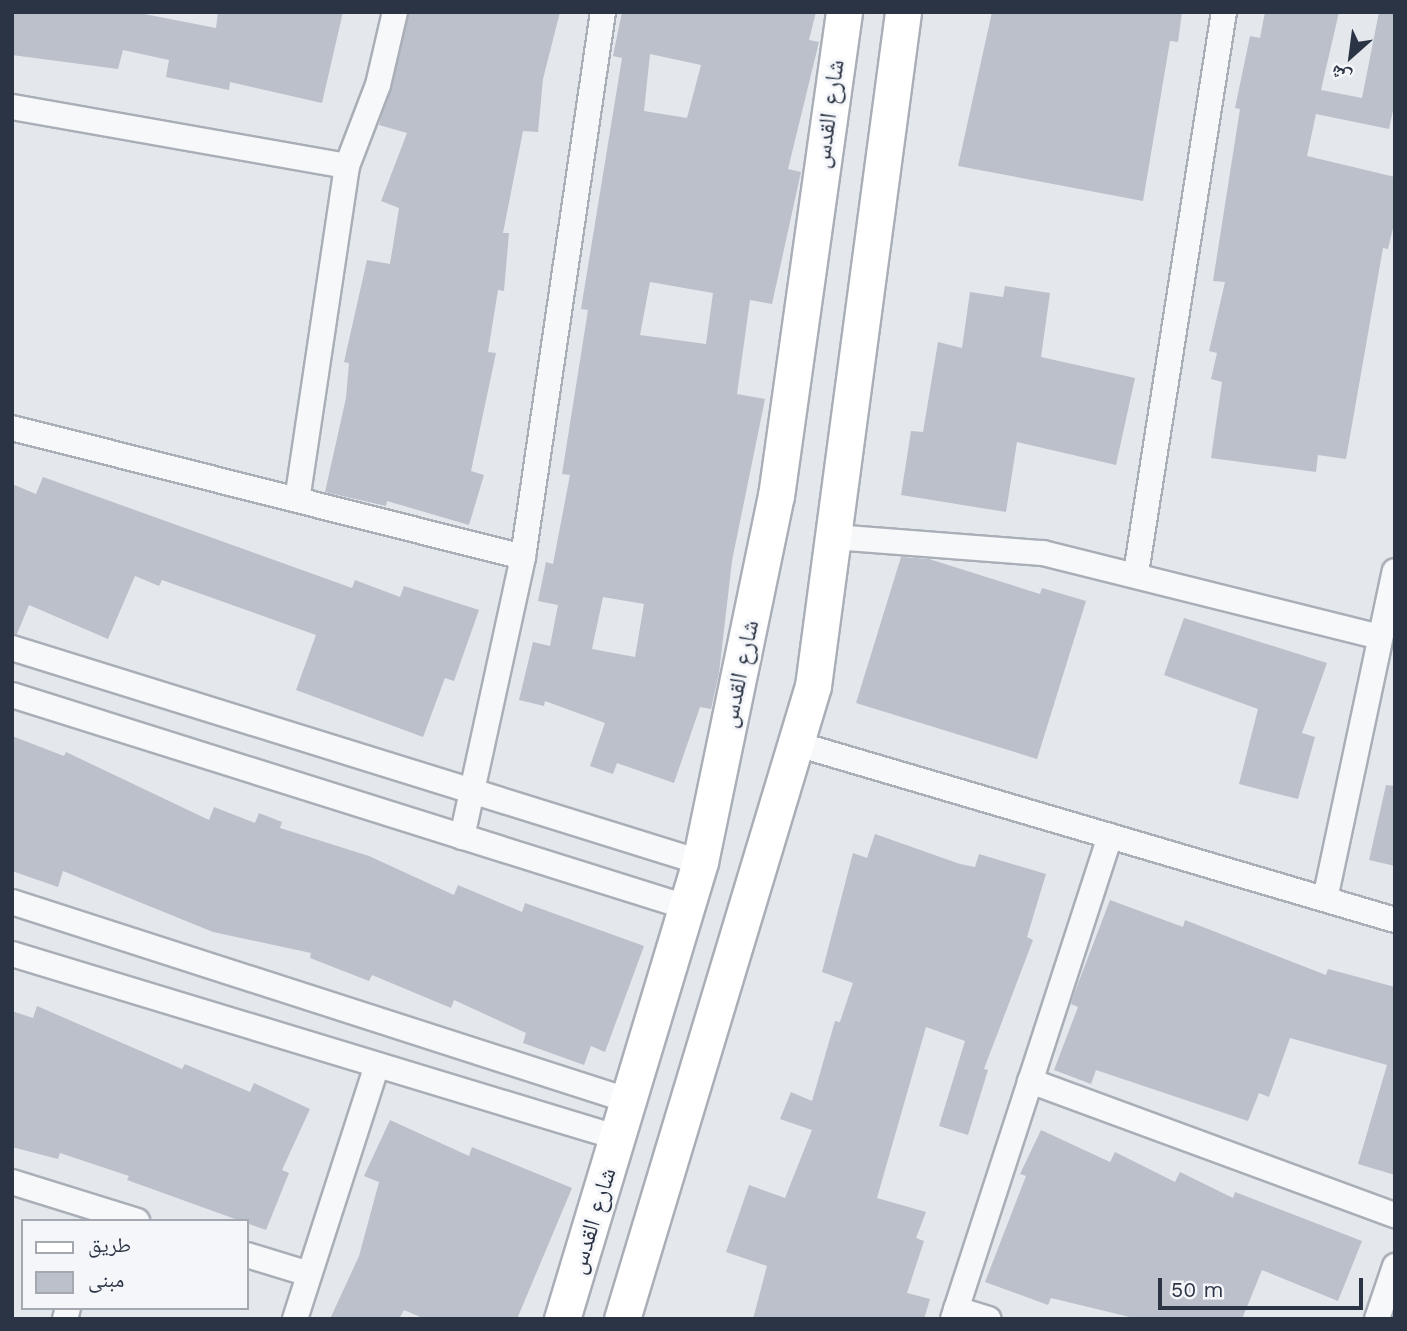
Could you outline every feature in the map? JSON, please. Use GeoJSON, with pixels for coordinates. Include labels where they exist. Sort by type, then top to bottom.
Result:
{"type":"FeatureCollection","features":[{"type":"Feature","properties":{"kind":"main road","name":"شارع القدس"},"geometry":{"type":"LineString","coordinates":[[562,1319],[619,1138],[700,862],[776,496],[844,12]]}},
{"type":"Feature","properties":{"kind":"main road"},"geometry":{"type":"LineString","coordinates":[[622,1319],[813,686],[903,12]]}},
{"type":"Feature","properties":{"kind":"street"},"geometry":{"type":"LineString","coordinates":[[297,499],[347,166],[378,85],[395,12]]}},
{"type":"Feature","properties":{"kind":"street"},"geometry":{"type":"LineString","coordinates":[[462,837],[523,557],[603,12]]}},
{"type":"Feature","properties":{"kind":"street"},"geometry":{"type":"LineString","coordinates":[[1136,573],[1224,12]]}},
{"type":"Feature","properties":{"kind":"street"},"geometry":{"type":"LineString","coordinates":[[12,107],[347,166]]}},
{"type":"Feature","properties":{"kind":"street"},"geometry":{"type":"LineString","coordinates":[[12,428],[523,557]]}},
{"type":"Feature","properties":{"kind":"street"},"geometry":{"type":"LineString","coordinates":[[833,537],[1011,548],[1136,573],[1380,637]]}},
{"type":"Feature","properties":{"kind":"street"},"geometry":{"type":"LineString","coordinates":[[1325,899],[1395,571]]}},
{"type":"Feature","properties":{"kind":"street"},"geometry":{"type":"LineString","coordinates":[[12,648],[700,862]]}},
{"type":"Feature","properties":{"kind":"street"},"geometry":{"type":"LineString","coordinates":[[12,695],[686,907]]}},
{"type":"Feature","properties":{"kind":"street"},"geometry":{"type":"LineString","coordinates":[[797,744],[1395,920]]}},
{"type":"Feature","properties":{"kind":"street"},"geometry":{"type":"LineString","coordinates":[[988,1319],[955,1314],[1110,836]]}},
{"type":"Feature","properties":{"kind":"street"},"geometry":{"type":"LineString","coordinates":[[12,902],[630,1101]]}},
{"type":"Feature","properties":{"kind":"street"},"geometry":{"type":"LineString","coordinates":[[12,954],[619,1138]]}},
{"type":"Feature","properties":{"kind":"street"},"geometry":{"type":"LineString","coordinates":[[295,1319],[377,1065]]}},
{"type":"Feature","properties":{"kind":"street"},"geometry":{"type":"LineString","coordinates":[[1030,1082],[1395,1215]]}},
{"type":"Feature","properties":{"kind":"street"},"geometry":{"type":"LineString","coordinates":[[12,1182],[94,1214],[125,1219]]}},
{"type":"Feature","properties":{"kind":"street"},"geometry":{"type":"LineString","coordinates":[[248,1255],[309,1274]]}},
{"type":"Feature","properties":{"kind":"street"},"geometry":{"type":"LineString","coordinates":[[1377,1319],[1395,1266]]}},
{"type":"Feature","properties":{"kind":"building"},"geometry":{"type":"Polygon","coordinates":[[[12,12],[134,12],[216,28],[218,12],[343,12],[322,103],[230,82],[229,90],[166,77],[169,60],[123,50],[118,69],[12,55],[12,12]]]}},
{"type":"Feature","properties":{"kind":"building"},"geometry":{"type":"Polygon","coordinates":[[[409,12],[560,12],[543,79],[538,132],[523,131],[503,233],[509,233],[504,291],[498,290],[488,352],[496,353],[471,471],[484,475],[469,525],[387,501],[386,506],[325,492],[346,398],[349,363],[344,362],[367,260],[390,264],[399,208],[381,201],[407,133],[379,125],[409,12]]]}},
{"type":"Feature","properties":{"kind":"building"},"geometry":{"type":"Polygon","coordinates":[[[622,12],[816,12],[809,40],[819,42],[788,169],[801,172],[772,304],[750,300],[737,394],[765,399],[732,561],[719,673],[711,709],[700,707],[674,783],[617,763],[613,774],[590,766],[605,723],[545,701],[544,706],[519,700],[533,642],[550,646],[558,605],[538,601],[546,562],[553,564],[570,475],[562,474],[588,310],[581,309],[622,58],[613,56],[622,12]],[[650,54],[644,111],[687,118],[701,65],[650,54]],[[650,282],[640,335],[706,344],[713,293],[650,282]],[[603,597],[592,649],[635,657],[644,604],[603,597]]]}},
{"type":"Feature","properties":{"kind":"building"},"geometry":{"type":"Polygon","coordinates":[[[992,12],[1182,12],[1178,42],[1170,41],[1143,201],[958,166],[992,12]]]}},
{"type":"Feature","properties":{"kind":"building"},"geometry":{"type":"Polygon","coordinates":[[[1265,12],[1339,12],[1321,90],[1362,98],[1379,12],[1395,12],[1395,101],[1389,129],[1316,114],[1307,156],[1395,177],[1395,220],[1388,249],[1383,248],[1346,459],[1318,455],[1316,472],[1211,458],[1222,382],[1211,379],[1217,353],[1209,351],[1225,282],[1213,281],[1240,109],[1235,108],[1250,36],[1260,38],[1265,12]]]}},
{"type":"Feature","properties":{"kind":"building"},"geometry":{"type":"Polygon","coordinates":[[[1005,286],[1050,293],[1041,357],[1135,378],[1116,465],[1017,442],[1006,512],[901,495],[911,431],[923,432],[938,342],[962,348],[970,292],[1003,297],[1005,286]]]}},
{"type":"Feature","properties":{"kind":"building"},"geometry":{"type":"Polygon","coordinates":[[[43,477],[352,588],[355,580],[400,597],[404,586],[479,610],[454,681],[445,678],[423,737],[296,690],[316,635],[162,580],[159,586],[135,576],[108,639],[29,605],[17,634],[12,634],[12,484],[36,494],[43,477]]]}},
{"type":"Feature","properties":{"kind":"building"},"geometry":{"type":"Polygon","coordinates":[[[901,557],[929,559],[1040,594],[1042,588],[1086,601],[1037,759],[856,703],[901,557]]]}},
{"type":"Feature","properties":{"kind":"building"},"geometry":{"type":"Polygon","coordinates":[[[1184,618],[1327,663],[1302,733],[1315,737],[1298,799],[1239,784],[1258,709],[1164,675],[1184,618]]]}},
{"type":"Feature","properties":{"kind":"building"},"geometry":{"type":"Polygon","coordinates":[[[12,736],[64,756],[66,752],[209,820],[214,807],[255,823],[259,813],[282,822],[280,828],[369,856],[454,895],[458,885],[522,912],[525,903],[644,946],[605,1052],[591,1046],[584,1065],[523,1043],[526,1033],[454,1000],[451,1008],[372,975],[369,981],[310,958],[311,953],[213,932],[63,871],[58,887],[12,871],[12,736]]]}},
{"type":"Feature","properties":{"kind":"building"},"geometry":{"type":"Polygon","coordinates":[[[1386,785],[1395,786],[1395,866],[1369,860],[1386,785]]]}},
{"type":"Feature","properties":{"kind":"building"},"geometry":{"type":"Polygon","coordinates":[[[875,834],[960,864],[975,867],[979,854],[1046,874],[1027,937],[1033,940],[984,1069],[988,1070],[968,1135],[939,1126],[965,1041],[926,1027],[877,1198],[926,1212],[916,1238],[924,1241],[907,1293],[930,1299],[924,1319],[753,1319],[767,1266],[726,1252],[749,1185],[785,1198],[812,1130],[780,1119],[791,1092],[812,1101],[835,1021],[840,1022],[853,983],[822,972],[853,853],[867,858],[875,834]]]}},
{"type":"Feature","properties":{"kind":"building"},"geometry":{"type":"Polygon","coordinates":[[[1110,900],[1183,927],[1185,920],[1326,975],[1328,969],[1395,987],[1395,1175],[1358,1164],[1387,1065],[1290,1038],[1269,1097],[1259,1093],[1248,1121],[1096,1070],[1091,1084],[1054,1070],[1078,1007],[1071,1004],[1074,994],[1110,900]]]}},
{"type":"Feature","properties":{"kind":"building"},"geometry":{"type":"Polygon","coordinates":[[[37,1006],[182,1069],[185,1064],[250,1092],[254,1083],[310,1109],[282,1170],[289,1173],[266,1230],[248,1224],[248,1219],[235,1219],[127,1180],[129,1176],[60,1153],[58,1159],[12,1147],[12,1011],[33,1018],[37,1006]]]}},
{"type":"Feature","properties":{"kind":"building"},"geometry":{"type":"Polygon","coordinates":[[[390,1120],[469,1156],[472,1147],[572,1188],[517,1319],[425,1319],[404,1310],[399,1319],[330,1319],[359,1256],[379,1182],[364,1176],[390,1120]]]}},
{"type":"Feature","properties":{"kind":"building"},"geometry":{"type":"Polygon","coordinates":[[[1041,1130],[1110,1162],[1115,1152],[1175,1182],[1180,1172],[1233,1198],[1235,1192],[1362,1241],[1338,1301],[1262,1270],[1242,1319],[1138,1319],[1051,1298],[1048,1305],[985,1282],[1026,1176],[1020,1174],[1041,1130]]]}}]}
